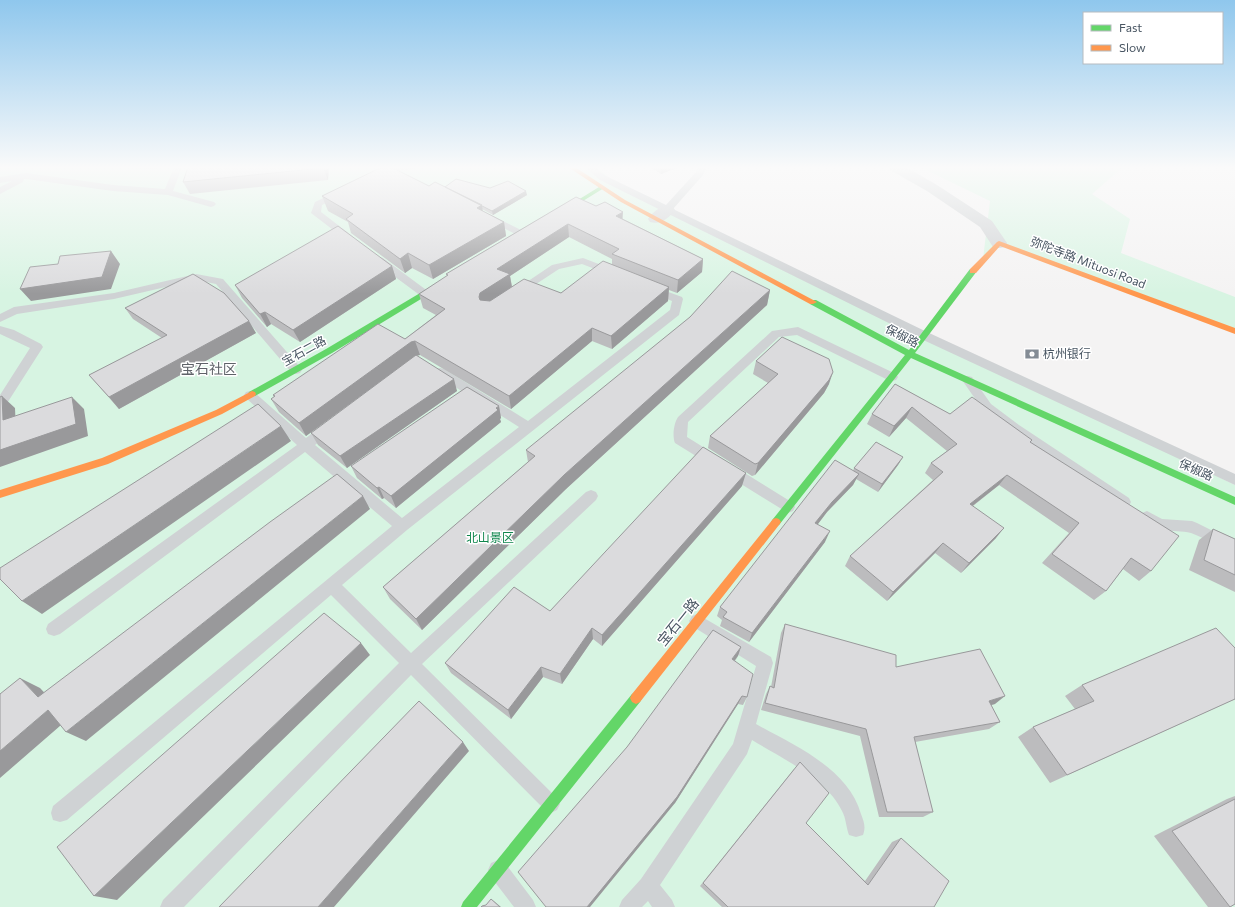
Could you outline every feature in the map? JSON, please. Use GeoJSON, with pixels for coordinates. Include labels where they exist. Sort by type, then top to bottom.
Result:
{"type":"FeatureCollection","features":[{"type":"Feature","properties":{"kind":"street"},"geometry":{"type":"LineString","coordinates":[[549,219],[565,209]]}},
{"type":"Feature","properties":{"kind":"street","name":"保俶路"},"geometry":{"type":"LineString","coordinates":[[649,209],[662,215],[910,354],[1235,500]]}},
{"type":"Feature","properties":{"kind":"street"},"geometry":{"type":"LineString","coordinates":[[910,354],[922,335],[983,259],[999,243],[986,224],[964,209]]}},
{"type":"Feature","properties":{"kind":"street","name":"弥陀寺路 Mituosi Road"},"geometry":{"type":"LineString","coordinates":[[999,243],[1235,331]]}},
{"type":"Feature","properties":{"kind":"street","name":"宝石二路"},"geometry":{"type":"LineString","coordinates":[[0,494],[105,461],[219,412],[296,370],[451,278]]}},
{"type":"Feature","properties":{"kind":"street","name":"宝石一路"},"geometry":{"type":"LineString","coordinates":[[468,907],[910,354]]}},
{"type":"Feature","properties":{"kind":"lane"},"geometry":{"type":"LineString","coordinates":[[317,209],[316,213],[354,242]]}},
{"type":"Feature","properties":{"kind":"lane"},"geometry":{"type":"LineString","coordinates":[[653,209],[662,215],[1235,480]]}},
{"type":"Feature","properties":{"kind":"lane"},"geometry":{"type":"LineString","coordinates":[[662,215],[667,209]]}},
{"type":"Feature","properties":{"kind":"lane"},"geometry":{"type":"LineString","coordinates":[[483,214],[524,235]]}},
{"type":"Feature","properties":{"kind":"lane"},"geometry":{"type":"LineString","coordinates":[[374,256],[425,294]]}},
{"type":"Feature","properties":{"kind":"lane"},"geometry":{"type":"LineString","coordinates":[[507,298],[556,266],[583,261],[627,278]]}},
{"type":"Feature","properties":{"kind":"lane"},"geometry":{"type":"LineString","coordinates":[[0,318],[14,311],[114,296],[196,277],[219,281],[296,370]]}},
{"type":"Feature","properties":{"kind":"lane"},"geometry":{"type":"LineString","coordinates":[[60,813],[402,526],[675,312],[678,299],[642,284]]}},
{"type":"Feature","properties":{"kind":"lane"},"geometry":{"type":"LineString","coordinates":[[0,330],[10,333],[37,347],[0,405]]}},
{"type":"Feature","properties":{"kind":"lane"},"geometry":{"type":"LineString","coordinates":[[788,507],[680,439],[682,420],[776,334],[798,331],[892,377]]}},
{"type":"Feature","properties":{"kind":"lane"},"geometry":{"type":"LineString","coordinates":[[432,368],[528,427]]}},
{"type":"Feature","properties":{"kind":"lane"},"geometry":{"type":"LineString","coordinates":[[968,380],[987,407],[1015,428],[1159,525],[1192,527],[1235,549]]}},
{"type":"Feature","properties":{"kind":"lane"},"geometry":{"type":"LineString","coordinates":[[457,400],[470,391]]}},
{"type":"Feature","properties":{"kind":"lane"},"geometry":{"type":"LineString","coordinates":[[250,395],[306,445],[351,473],[402,526]]}},
{"type":"Feature","properties":{"kind":"lane"},"geometry":{"type":"LineString","coordinates":[[54,629],[337,422]]}},
{"type":"Feature","properties":{"kind":"lane"},"geometry":{"type":"LineString","coordinates":[[332,487],[351,473]]}},
{"type":"Feature","properties":{"kind":"lane"},"geometry":{"type":"LineString","coordinates":[[170,907],[411,664],[591,496]]}},
{"type":"Feature","properties":{"kind":"lane"},"geometry":{"type":"LineString","coordinates":[[332,585],[551,804]]}},
{"type":"Feature","properties":{"kind":"lane"},"geometry":{"type":"LineString","coordinates":[[629,907],[648,886],[742,748],[765,664],[697,621]]}},
{"type":"Feature","properties":{"kind":"lane"},"geometry":{"type":"LineString","coordinates":[[747,728],[801,759],[831,781],[850,806],[856,828]]}},
{"type":"Feature","properties":{"kind":"lane"},"geometry":{"type":"LineString","coordinates":[[498,870],[526,907]]}},
{"type":"Feature","properties":{"kind":"lane"},"geometry":{"type":"LineString","coordinates":[[648,886],[665,907]]}},
{"type":"Feature","properties":{"kind":"green space","name":"北山景区"},"geometry":{"type":"Polygon","coordinates":[[[0,209],[667,209],[1235,485],[1235,907],[0,907],[0,209]]]}},
{"type":"Feature","properties":{"kind":"green space"},"geometry":{"type":"Polygon","coordinates":[[[989,209],[1115,209],[1130,219],[1121,253],[1235,297],[1235,331],[1000,243],[983,259],[989,209]]]}},
{"type":"Feature","properties":{"kind":"building"},"geometry":{"type":"Polygon","coordinates":[[[345,209],[480,209],[504,222],[429,265],[408,253],[400,259],[346,219],[353,214],[345,209]]]}},
{"type":"Feature","properties":{"kind":"building"},"geometry":{"type":"Polygon","coordinates":[[[555,209],[618,209],[623,212],[616,216],[703,259],[678,280],[612,254],[619,249],[568,224],[497,269],[510,274],[480,293],[480,300],[490,301],[524,279],[561,293],[603,261],[669,287],[611,336],[592,328],[509,396],[415,341],[411,342],[299,423],[271,399],[275,396],[273,395],[378,324],[405,339],[445,309],[419,294],[448,275],[446,274],[555,209]]]}},
{"type":"Feature","properties":{"kind":"building"},"geometry":{"type":"Polygon","coordinates":[[[338,226],[392,266],[293,330],[265,312],[260,314],[235,285],[338,226]]]}},
{"type":"Feature","properties":{"kind":"building"},"geometry":{"type":"Polygon","coordinates":[[[111,251],[102,277],[20,289],[30,267],[58,264],[60,256],[111,251]]]}},
{"type":"Feature","properties":{"kind":"building"},"geometry":{"type":"Polygon","coordinates":[[[732,271],[770,290],[564,475],[416,619],[383,587],[535,456],[526,450],[690,317],[732,271]]]}},
{"type":"Feature","properties":{"kind":"building"},"geometry":{"type":"Polygon","coordinates":[[[193,274],[224,293],[249,321],[109,397],[89,375],[167,335],[125,308],[193,274]]]}},
{"type":"Feature","properties":{"kind":"building"},"geometry":{"type":"Polygon","coordinates":[[[782,337],[829,359],[833,372],[829,380],[758,463],[755,464],[710,436],[778,374],[756,361],[782,337]]]}},
{"type":"Feature","properties":{"kind":"building"},"geometry":{"type":"Polygon","coordinates":[[[416,355],[454,379],[340,456],[311,433],[416,355]]]}},
{"type":"Feature","properties":{"kind":"building"},"geometry":{"type":"Polygon","coordinates":[[[895,384],[950,414],[972,397],[1032,440],[1030,442],[1179,536],[1151,571],[1131,558],[1106,591],[1052,554],[1079,523],[1007,475],[970,504],[1004,528],[969,563],[943,543],[893,592],[850,556],[943,472],[931,463],[957,444],[912,407],[894,426],[872,414],[895,384]]]}},
{"type":"Feature","properties":{"kind":"building"},"geometry":{"type":"Polygon","coordinates":[[[467,387],[499,406],[496,408],[498,410],[391,496],[379,487],[377,488],[351,466],[467,387]]]}},
{"type":"Feature","properties":{"kind":"building"},"geometry":{"type":"Polygon","coordinates":[[[2,396],[3,420],[72,397],[76,424],[0,450],[0,397],[2,396]]]}},
{"type":"Feature","properties":{"kind":"building"},"geometry":{"type":"Polygon","coordinates":[[[258,404],[281,426],[22,601],[0,579],[0,568],[258,404]]]}},
{"type":"Feature","properties":{"kind":"building"},"geometry":{"type":"Polygon","coordinates":[[[876,442],[903,457],[882,484],[854,468],[876,442]]]}},
{"type":"Feature","properties":{"kind":"building"},"geometry":{"type":"Polygon","coordinates":[[[703,447],[746,473],[602,635],[592,628],[560,674],[541,667],[508,710],[445,663],[514,587],[550,611],[703,447]]]}},
{"type":"Feature","properties":{"kind":"building"},"geometry":{"type":"Polygon","coordinates":[[[835,460],[859,474],[832,502],[815,523],[830,531],[752,633],[723,617],[727,612],[720,607],[835,460]]]}},
{"type":"Feature","properties":{"kind":"building"},"geometry":{"type":"Polygon","coordinates":[[[337,474],[363,496],[66,732],[48,710],[0,751],[0,694],[20,678],[38,697],[270,522],[337,474]]]}},
{"type":"Feature","properties":{"kind":"building"},"geometry":{"type":"Polygon","coordinates":[[[1213,529],[1235,539],[1235,575],[1204,560],[1213,529]]]}},
{"type":"Feature","properties":{"kind":"building"},"geometry":{"type":"Polygon","coordinates":[[[324,613],[361,643],[94,896],[57,847],[324,613]]]}},
{"type":"Feature","properties":{"kind":"building"},"geometry":{"type":"Polygon","coordinates":[[[785,624],[896,655],[896,667],[980,649],[1005,696],[989,701],[1000,722],[914,737],[933,812],[887,812],[866,729],[765,703],[770,686],[774,688],[785,624]]]}},
{"type":"Feature","properties":{"kind":"building"},"geometry":{"type":"Polygon","coordinates":[[[1216,628],[1235,648],[1235,699],[1067,775],[1033,727],[1094,701],[1082,685],[1216,628]]]}},
{"type":"Feature","properties":{"kind":"building"},"geometry":{"type":"Polygon","coordinates":[[[713,630],[741,647],[732,659],[753,674],[747,697],[742,696],[677,797],[587,907],[546,907],[518,872],[627,747],[713,630]]]}},
{"type":"Feature","properties":{"kind":"building"},"geometry":{"type":"Polygon","coordinates":[[[419,701],[463,742],[318,907],[219,907],[419,701]]]}},
{"type":"Feature","properties":{"kind":"building"},"geometry":{"type":"Polygon","coordinates":[[[800,762],[829,793],[806,823],[868,885],[901,838],[949,881],[934,907],[728,907],[703,883],[800,762]]]}},
{"type":"Feature","properties":{"kind":"building"},"geometry":{"type":"Polygon","coordinates":[[[1235,799],[1235,904],[1230,907],[1172,831],[1235,799]]]}},
{"type":"Feature","properties":{"kind":"building"},"geometry":{"type":"Polygon","coordinates":[[[491,899],[500,907],[481,907],[486,905],[491,899]]]}},
{"type":"Feature","properties":{"kind":"traffic: fast"},"geometry":{"type":"LineString","coordinates":[[555,216],[566,209]]}},
{"type":"Feature","properties":{"kind":"traffic: fast"},"geometry":{"type":"LineString","coordinates":[[776,522],[892,377],[973,271]]}},
{"type":"Feature","properties":{"kind":"traffic: fast"},"geometry":{"type":"LineString","coordinates":[[252,394],[329,351],[445,282]]}},
{"type":"Feature","properties":{"kind":"traffic: fast"},"geometry":{"type":"LineString","coordinates":[[813,302],[910,354],[1235,501]]}},
{"type":"Feature","properties":{"kind":"traffic: fast"},"geometry":{"type":"LineString","coordinates":[[468,907],[636,698]]}},
{"type":"Feature","properties":{"kind":"traffic: slow"},"geometry":{"type":"LineString","coordinates":[[639,209],[813,302]]}},
{"type":"Feature","properties":{"kind":"traffic: slow"},"geometry":{"type":"LineString","coordinates":[[973,271],[999,243],[1235,331]]}},
{"type":"Feature","properties":{"kind":"traffic: slow"},"geometry":{"type":"LineString","coordinates":[[0,494],[105,461],[219,412],[252,394]]}},
{"type":"Feature","properties":{"kind":"traffic: slow"},"geometry":{"type":"LineString","coordinates":[[636,698],[776,522]]}},
{"type":"Feature","properties":{"kind":"place","name":"杭州银行"},"geometry":{"type":"Point","coordinates":[1032,354]}},
{"type":"Feature","properties":{"kind":"district","name":"宝石社区"},"geometry":{"type":"Point","coordinates":[209,369]}}]}
